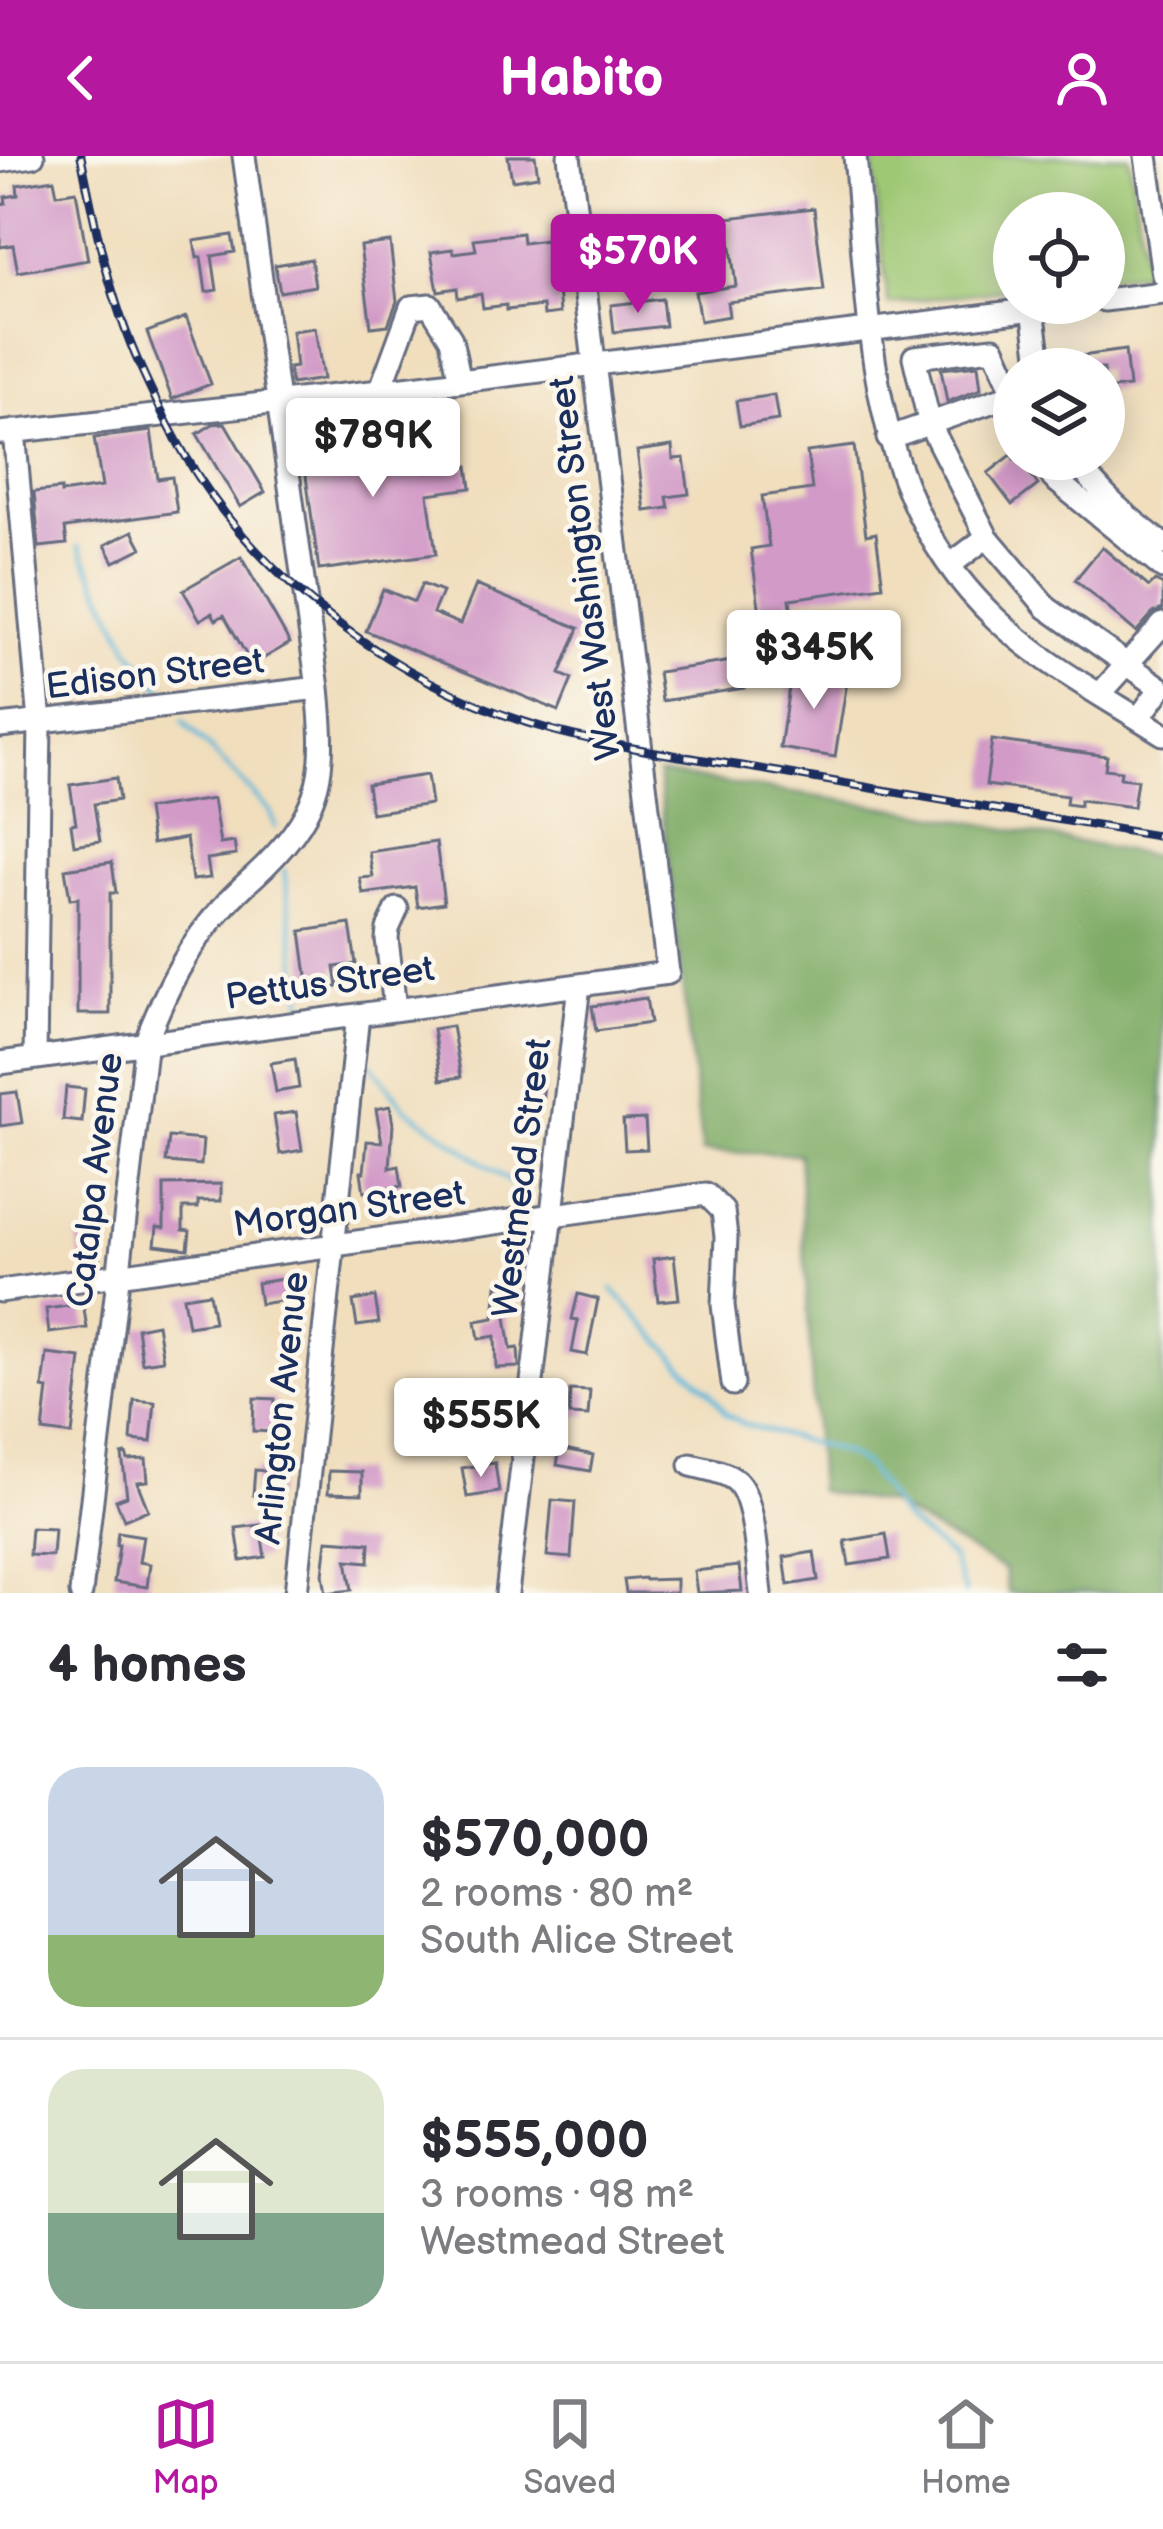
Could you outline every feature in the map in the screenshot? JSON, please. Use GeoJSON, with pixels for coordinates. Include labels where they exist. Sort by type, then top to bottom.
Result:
{"type":"FeatureCollection","features":[{"type":"Feature","properties":{"kind":"street"},"geometry":{"type":"LineString","coordinates":[[6,159],[33,156]]}},
{"type":"Feature","properties":{"kind":"street","name":"Catalpa Avenue"},"geometry":{"type":"LineString","coordinates":[[81,1593],[146,1041],[170,986],[201,934],[287,843],[309,811],[320,776],[318,688],[244,156]]}},
{"type":"Feature","properties":{"kind":"street","name":"West Washington Street"},"geometry":{"type":"LineString","coordinates":[[569,156],[668,973]]}},
{"type":"Feature","properties":{"kind":"street"},"geometry":{"type":"LineString","coordinates":[[855,156],[888,438],[905,487],[936,545],[974,597],[1016,637],[1163,734]]}},
{"type":"Feature","properties":{"kind":"street"},"geometry":{"type":"LineString","coordinates":[[1146,156],[1163,275]]}},
{"type":"Feature","properties":{"kind":"street"},"geometry":{"type":"LineString","coordinates":[[1125,298],[1163,293]]}},
{"type":"Feature","properties":{"kind":"street"},"geometry":{"type":"LineString","coordinates":[[380,391],[411,307],[430,305],[451,339],[460,381]]}},
{"type":"Feature","properties":{"kind":"street"},"geometry":{"type":"LineString","coordinates":[[35,1058],[40,722],[7,432],[993,314]]}},
{"type":"Feature","properties":{"kind":"street"},"geometry":{"type":"LineString","coordinates":[[957,319],[959,352]]}},
{"type":"Feature","properties":{"kind":"street"},"geometry":{"type":"LineString","coordinates":[[993,348],[914,357],[930,425],[987,537],[1047,608],[1161,688],[1139,718]]}},
{"type":"Feature","properties":{"kind":"street"},"geometry":{"type":"LineString","coordinates":[[888,438],[993,402]]}},
{"type":"Feature","properties":{"kind":"street"},"geometry":{"type":"LineString","coordinates":[[1055,480],[1163,568]]}},
{"type":"Feature","properties":{"kind":"street"},"geometry":{"type":"LineString","coordinates":[[1091,480],[1124,515],[1163,544]]}},
{"type":"Feature","properties":{"kind":"street"},"geometry":{"type":"LineString","coordinates":[[950,565],[987,537]]}},
{"type":"Feature","properties":{"kind":"street"},"geometry":{"type":"LineString","coordinates":[[1016,637],[1047,608]]}},
{"type":"Feature","properties":{"kind":"street"},"geometry":{"type":"LineString","coordinates":[[1100,694],[1163,624]]}},
{"type":"Feature","properties":{"kind":"street","name":"Edison Street"},"geometry":{"type":"LineString","coordinates":[[0,726],[318,688]]}},
{"type":"Feature","properties":{"kind":"street"},"geometry":{"type":"LineString","coordinates":[[394,1009],[387,939],[397,909]]}},
{"type":"Feature","properties":{"kind":"street","name":"Pettus Street"},"geometry":{"type":"LineString","coordinates":[[0,1063],[668,973]]}},
{"type":"Feature","properties":{"kind":"street","name":"Westmead Street"},"geometry":{"type":"LineString","coordinates":[[507,1593],[579,985]]}},
{"type":"Feature","properties":{"kind":"street","name":"Arlington Avenue"},"geometry":{"type":"LineString","coordinates":[[296,1593],[358,1015]]}},
{"type":"Feature","properties":{"kind":"street","name":"Morgan Street"},"geometry":{"type":"LineString","coordinates":[[0,1292],[706,1194],[723,1211],[723,1305],[733,1384]]}},
{"type":"Feature","properties":{"kind":"street"},"geometry":{"type":"LineString","coordinates":[[691,1466],[727,1475],[744,1490],[761,1593]]}},
{"type":"Feature","properties":{"kind":"green space"},"geometry":{"type":"Polygon","coordinates":[[[872,156],[1129,156],[1146,272],[1125,274],[1125,192],[993,192],[993,291],[888,304],[872,156]]]}},
{"type":"Feature","properties":{"kind":"green space"},"geometry":{"type":"Polygon","coordinates":[[[658,773],[900,809],[1163,858],[1163,1593],[1008,1593],[1004,1570],[889,1504],[818,1491],[799,1154],[702,1152],[658,773]]]}},
{"type":"Feature","properties":{"kind":"building"},"geometry":{"type":"Polygon","coordinates":[[[508,156],[535,156],[538,176],[512,180],[508,156]]]}},
{"type":"Feature","properties":{"kind":"building"},"geometry":{"type":"Polygon","coordinates":[[[54,179],[57,194],[76,191],[88,260],[18,272],[13,245],[0,247],[0,204],[6,203],[5,197],[18,195],[17,185],[54,179]]]}},
{"type":"Feature","properties":{"kind":"building"},"geometry":{"type":"Polygon","coordinates":[[[814,208],[824,290],[727,302],[729,316],[700,321],[695,292],[736,286],[727,218],[814,208]]]}},
{"type":"Feature","properties":{"kind":"building"},"geometry":{"type":"Polygon","coordinates":[[[522,233],[523,243],[554,239],[560,313],[544,315],[543,306],[483,308],[481,294],[458,298],[457,288],[438,291],[431,252],[476,250],[474,239],[522,233]]]}},
{"type":"Feature","properties":{"kind":"building"},"geometry":{"type":"Polygon","coordinates":[[[232,235],[235,252],[212,256],[217,290],[206,292],[194,241],[232,235]]]}},
{"type":"Feature","properties":{"kind":"building"},"geometry":{"type":"Polygon","coordinates":[[[390,242],[397,301],[388,325],[371,327],[360,246],[390,242]]]}},
{"type":"Feature","properties":{"kind":"building"},"geometry":{"type":"Polygon","coordinates":[[[311,259],[315,286],[280,292],[275,265],[311,259]]]}},
{"type":"Feature","properties":{"kind":"building"},"geometry":{"type":"Polygon","coordinates":[[[662,299],[665,326],[614,332],[611,305],[662,299]]]}},
{"type":"Feature","properties":{"kind":"building"},"geometry":{"type":"Polygon","coordinates":[[[186,317],[211,384],[172,399],[147,332],[186,317]]]}},
{"type":"Feature","properties":{"kind":"building"},"geometry":{"type":"Polygon","coordinates":[[[315,328],[323,379],[291,384],[289,368],[296,367],[292,331],[315,328]]]}},
{"type":"Feature","properties":{"kind":"building"},"geometry":{"type":"Polygon","coordinates":[[[978,365],[981,389],[947,402],[941,369],[978,365]]]}},
{"type":"Feature","properties":{"kind":"building"},"geometry":{"type":"Polygon","coordinates":[[[774,395],[778,420],[740,426],[736,401],[774,395]]]}},
{"type":"Feature","properties":{"kind":"building"},"geometry":{"type":"Polygon","coordinates":[[[225,423],[265,492],[240,507],[197,434],[225,423]]]}},
{"type":"Feature","properties":{"kind":"building"},"geometry":{"type":"Polygon","coordinates":[[[151,431],[158,479],[172,477],[177,512],[65,528],[67,544],[39,547],[34,492],[102,487],[94,438],[151,431]]]}},
{"type":"Feature","properties":{"kind":"building"},"geometry":{"type":"Polygon","coordinates":[[[334,435],[336,449],[422,438],[427,472],[468,466],[471,488],[428,494],[436,554],[319,570],[301,440],[334,435]]]}},
{"type":"Feature","properties":{"kind":"building"},"geometry":{"type":"Polygon","coordinates":[[[672,446],[673,459],[684,458],[689,494],[667,497],[669,508],[645,511],[637,451],[672,446]]]}},
{"type":"Feature","properties":{"kind":"building"},"geometry":{"type":"Polygon","coordinates":[[[854,446],[866,535],[876,533],[883,586],[790,599],[796,644],[765,649],[751,549],[769,546],[762,496],[812,489],[807,452],[854,446]]]}},
{"type":"Feature","properties":{"kind":"building"},"geometry":{"type":"Polygon","coordinates":[[[993,480],[1034,480],[1038,485],[1012,505],[993,480]]]}},
{"type":"Feature","properties":{"kind":"building"},"geometry":{"type":"Polygon","coordinates":[[[133,531],[142,548],[114,562],[105,545],[133,531]]]}},
{"type":"Feature","properties":{"kind":"building"},"geometry":{"type":"Polygon","coordinates":[[[1102,547],[1149,587],[1155,581],[1163,585],[1163,609],[1136,632],[1075,580],[1102,547]]]}},
{"type":"Feature","properties":{"kind":"building"},"geometry":{"type":"Polygon","coordinates":[[[241,557],[290,643],[252,665],[224,615],[216,620],[212,613],[200,620],[183,590],[241,557]]]}},
{"type":"Feature","properties":{"kind":"building"},"geometry":{"type":"Polygon","coordinates":[[[422,584],[442,592],[433,613],[460,624],[476,585],[579,628],[560,674],[572,679],[559,711],[366,631],[383,589],[414,602],[422,584]]]}},
{"type":"Feature","properties":{"kind":"building"},"geometry":{"type":"Polygon","coordinates":[[[739,660],[744,688],[662,701],[658,672],[739,660]]]}},
{"type":"Feature","properties":{"kind":"building"},"geometry":{"type":"Polygon","coordinates":[[[792,667],[848,675],[835,757],[780,748],[792,667]]]}},
{"type":"Feature","properties":{"kind":"building"},"geometry":{"type":"Polygon","coordinates":[[[992,740],[1107,756],[1105,769],[1121,771],[1120,778],[1137,780],[1133,807],[1080,800],[1080,806],[1066,804],[1067,796],[986,785],[992,740]]]}},
{"type":"Feature","properties":{"kind":"building"},"geometry":{"type":"Polygon","coordinates":[[[427,775],[431,804],[371,813],[367,784],[427,775]]]}},
{"type":"Feature","properties":{"kind":"building"},"geometry":{"type":"Polygon","coordinates":[[[116,778],[119,800],[94,804],[100,841],[74,845],[70,785],[116,778]]]}},
{"type":"Feature","properties":{"kind":"building"},"geometry":{"type":"Polygon","coordinates":[[[213,799],[220,844],[234,842],[236,855],[207,859],[210,878],[192,880],[186,838],[152,844],[147,809],[213,799]]]}},
{"type":"Feature","properties":{"kind":"building"},"geometry":{"type":"Polygon","coordinates":[[[436,842],[444,903],[418,907],[415,887],[363,894],[360,878],[373,877],[369,852],[436,842]]]}},
{"type":"Feature","properties":{"kind":"building"},"geometry":{"type":"Polygon","coordinates":[[[112,862],[116,893],[110,893],[110,1014],[78,1014],[78,898],[70,899],[65,869],[112,862]]]}},
{"type":"Feature","properties":{"kind":"building"},"geometry":{"type":"Polygon","coordinates":[[[350,924],[356,964],[335,967],[338,987],[309,991],[301,931],[350,924]]]}},
{"type":"Feature","properties":{"kind":"building"},"geometry":{"type":"Polygon","coordinates":[[[646,998],[650,1023],[596,1031],[592,1006],[646,998]]]}},
{"type":"Feature","properties":{"kind":"building"},"geometry":{"type":"Polygon","coordinates":[[[452,1026],[461,1077],[441,1080],[433,1029],[452,1026]]]}},
{"type":"Feature","properties":{"kind":"building"},"geometry":{"type":"Polygon","coordinates":[[[295,1059],[299,1088],[276,1092],[271,1063],[295,1059]]]}},
{"type":"Feature","properties":{"kind":"building"},"geometry":{"type":"Polygon","coordinates":[[[524,1080],[544,1081],[542,1105],[523,1104],[524,1080]]]}},
{"type":"Feature","properties":{"kind":"building"},"geometry":{"type":"Polygon","coordinates":[[[66,1087],[85,1089],[82,1122],[63,1120],[66,1087]]]}},
{"type":"Feature","properties":{"kind":"building"},"geometry":{"type":"Polygon","coordinates":[[[17,1092],[22,1123],[0,1126],[0,1094],[17,1092]]]}},
{"type":"Feature","properties":{"kind":"building"},"geometry":{"type":"Polygon","coordinates":[[[390,1106],[390,1168],[399,1166],[402,1186],[364,1192],[361,1172],[367,1141],[382,1142],[376,1109],[390,1106]]]}},
{"type":"Feature","properties":{"kind":"building"},"geometry":{"type":"Polygon","coordinates":[[[296,1112],[302,1150],[280,1154],[274,1115],[296,1112]]]}},
{"type":"Feature","properties":{"kind":"building"},"geometry":{"type":"Polygon","coordinates":[[[645,1119],[647,1149],[625,1150],[623,1120],[645,1119]]]}},
{"type":"Feature","properties":{"kind":"building"},"geometry":{"type":"Polygon","coordinates":[[[169,1137],[203,1140],[201,1165],[166,1162],[169,1137]]]}},
{"type":"Feature","properties":{"kind":"building"},"geometry":{"type":"Polygon","coordinates":[[[221,1184],[221,1201],[198,1201],[198,1208],[183,1208],[183,1230],[190,1231],[188,1249],[155,1245],[157,1227],[164,1228],[164,1185],[221,1184]]]}},
{"type":"Feature","properties":{"kind":"building"},"geometry":{"type":"Polygon","coordinates":[[[95,1233],[100,1262],[82,1265],[77,1236],[95,1233]]]}},
{"type":"Feature","properties":{"kind":"building"},"geometry":{"type":"Polygon","coordinates":[[[674,1256],[679,1299],[658,1301],[653,1259],[674,1256]]]}},
{"type":"Feature","properties":{"kind":"building"},"geometry":{"type":"Polygon","coordinates":[[[283,1279],[286,1300],[260,1304],[257,1283],[283,1279]]]}},
{"type":"Feature","properties":{"kind":"building"},"geometry":{"type":"Polygon","coordinates":[[[497,1285],[517,1287],[516,1305],[504,1304],[511,1349],[518,1348],[519,1367],[496,1368],[495,1336],[479,1339],[476,1321],[494,1318],[497,1285]]]}},
{"type":"Feature","properties":{"kind":"building"},"geometry":{"type":"Polygon","coordinates":[[[209,1293],[214,1322],[188,1326],[183,1297],[209,1293]]]}},
{"type":"Feature","properties":{"kind":"building"},"geometry":{"type":"Polygon","coordinates":[[[578,1294],[598,1299],[587,1355],[572,1352],[578,1294]]]}},
{"type":"Feature","properties":{"kind":"building"},"geometry":{"type":"Polygon","coordinates":[[[375,1297],[379,1323],[357,1326],[353,1301],[375,1297]]]}},
{"type":"Feature","properties":{"kind":"building"},"geometry":{"type":"Polygon","coordinates":[[[83,1304],[87,1328],[49,1333],[46,1309],[83,1304]]]}},
{"type":"Feature","properties":{"kind":"building"},"geometry":{"type":"Polygon","coordinates":[[[157,1324],[163,1360],[142,1363],[137,1328],[157,1324]]]}},
{"type":"Feature","properties":{"kind":"building"},"geometry":{"type":"Polygon","coordinates":[[[47,1354],[81,1358],[72,1435],[43,1431],[47,1354]]]}},
{"type":"Feature","properties":{"kind":"building"},"geometry":{"type":"Polygon","coordinates":[[[570,1390],[590,1391],[588,1416],[569,1415],[570,1390]]]}},
{"type":"Feature","properties":{"kind":"building"},"geometry":{"type":"Polygon","coordinates":[[[254,1398],[275,1399],[274,1432],[253,1431],[254,1398]]]}},
{"type":"Feature","properties":{"kind":"building"},"geometry":{"type":"Polygon","coordinates":[[[134,1400],[155,1402],[151,1442],[131,1440],[134,1400]]]}},
{"type":"Feature","properties":{"kind":"building"},"geometry":{"type":"Polygon","coordinates":[[[478,1414],[510,1414],[509,1432],[478,1431],[478,1414]]]}},
{"type":"Feature","properties":{"kind":"building"},"geometry":{"type":"Polygon","coordinates":[[[560,1448],[593,1455],[590,1471],[557,1465],[560,1448]]]}},
{"type":"Feature","properties":{"kind":"building"},"geometry":{"type":"Polygon","coordinates":[[[122,1455],[128,1460],[146,1459],[148,1481],[137,1482],[148,1510],[124,1520],[116,1500],[127,1496],[122,1455]]]}},
{"type":"Feature","properties":{"kind":"building"},"geometry":{"type":"Polygon","coordinates":[[[495,1463],[499,1492],[467,1497],[462,1468],[495,1463]]]}},
{"type":"Feature","properties":{"kind":"building"},"geometry":{"type":"Polygon","coordinates":[[[255,1470],[278,1472],[276,1497],[253,1495],[255,1470]]]}},
{"type":"Feature","properties":{"kind":"building"},"geometry":{"type":"Polygon","coordinates":[[[329,1471],[362,1472],[362,1494],[328,1493],[329,1471]]]}},
{"type":"Feature","properties":{"kind":"building"},"geometry":{"type":"Polygon","coordinates":[[[552,1500],[575,1502],[571,1558],[547,1556],[552,1500]]]}},
{"type":"Feature","properties":{"kind":"building"},"geometry":{"type":"Polygon","coordinates":[[[260,1525],[265,1557],[241,1561],[236,1528],[260,1525]]]}},
{"type":"Feature","properties":{"kind":"building"},"geometry":{"type":"Polygon","coordinates":[[[31,1528],[54,1529],[52,1556],[29,1555],[31,1528]]]}},
{"type":"Feature","properties":{"kind":"building"},"geometry":{"type":"Polygon","coordinates":[[[118,1532],[143,1536],[139,1562],[150,1564],[147,1587],[114,1582],[118,1532]]]}},
{"type":"Feature","properties":{"kind":"building"},"geometry":{"type":"Polygon","coordinates":[[[886,1534],[890,1559],[849,1565],[845,1541],[886,1534]]]}},
{"type":"Feature","properties":{"kind":"building"},"geometry":{"type":"Polygon","coordinates":[[[327,1540],[370,1543],[369,1562],[347,1560],[352,1590],[326,1593],[327,1540]]]}},
{"type":"Feature","properties":{"kind":"building"},"geometry":{"type":"Polygon","coordinates":[[[814,1552],[818,1580],[788,1585],[784,1557],[814,1552]]]}},
{"type":"Feature","properties":{"kind":"building"},"geometry":{"type":"Polygon","coordinates":[[[739,1566],[742,1591],[697,1593],[694,1571],[739,1566]]]}},
{"type":"Feature","properties":{"kind":"building"},"geometry":{"type":"Polygon","coordinates":[[[676,1579],[676,1593],[626,1593],[624,1580],[676,1579]]]}},
{"type":"Feature","properties":{"kind":"waterway"},"geometry":{"type":"LineString","coordinates":[[79,546],[130,650],[167,696]]}},
{"type":"Feature","properties":{"kind":"waterway"},"geometry":{"type":"LineString","coordinates":[[183,721],[270,811],[275,827]]}},
{"type":"Feature","properties":{"kind":"waterway"},"geometry":{"type":"LineString","coordinates":[[284,870],[303,1004]]}},
{"type":"Feature","properties":{"kind":"waterway"},"geometry":{"type":"LineString","coordinates":[[371,1064],[404,1107],[528,1195]]}},
{"type":"Feature","properties":{"kind":"waterway"},"geometry":{"type":"LineString","coordinates":[[612,1289],[709,1390],[726,1414],[744,1424],[845,1453],[866,1466],[903,1518],[951,1557],[965,1593]]}},
{"type":"Feature","properties":{"kind":"railway"},"geometry":{"type":"LineString","coordinates":[[81,156],[98,236],[129,341],[185,455],[254,548],[344,628],[394,661],[500,713],[582,738],[1163,837]]}}]}
